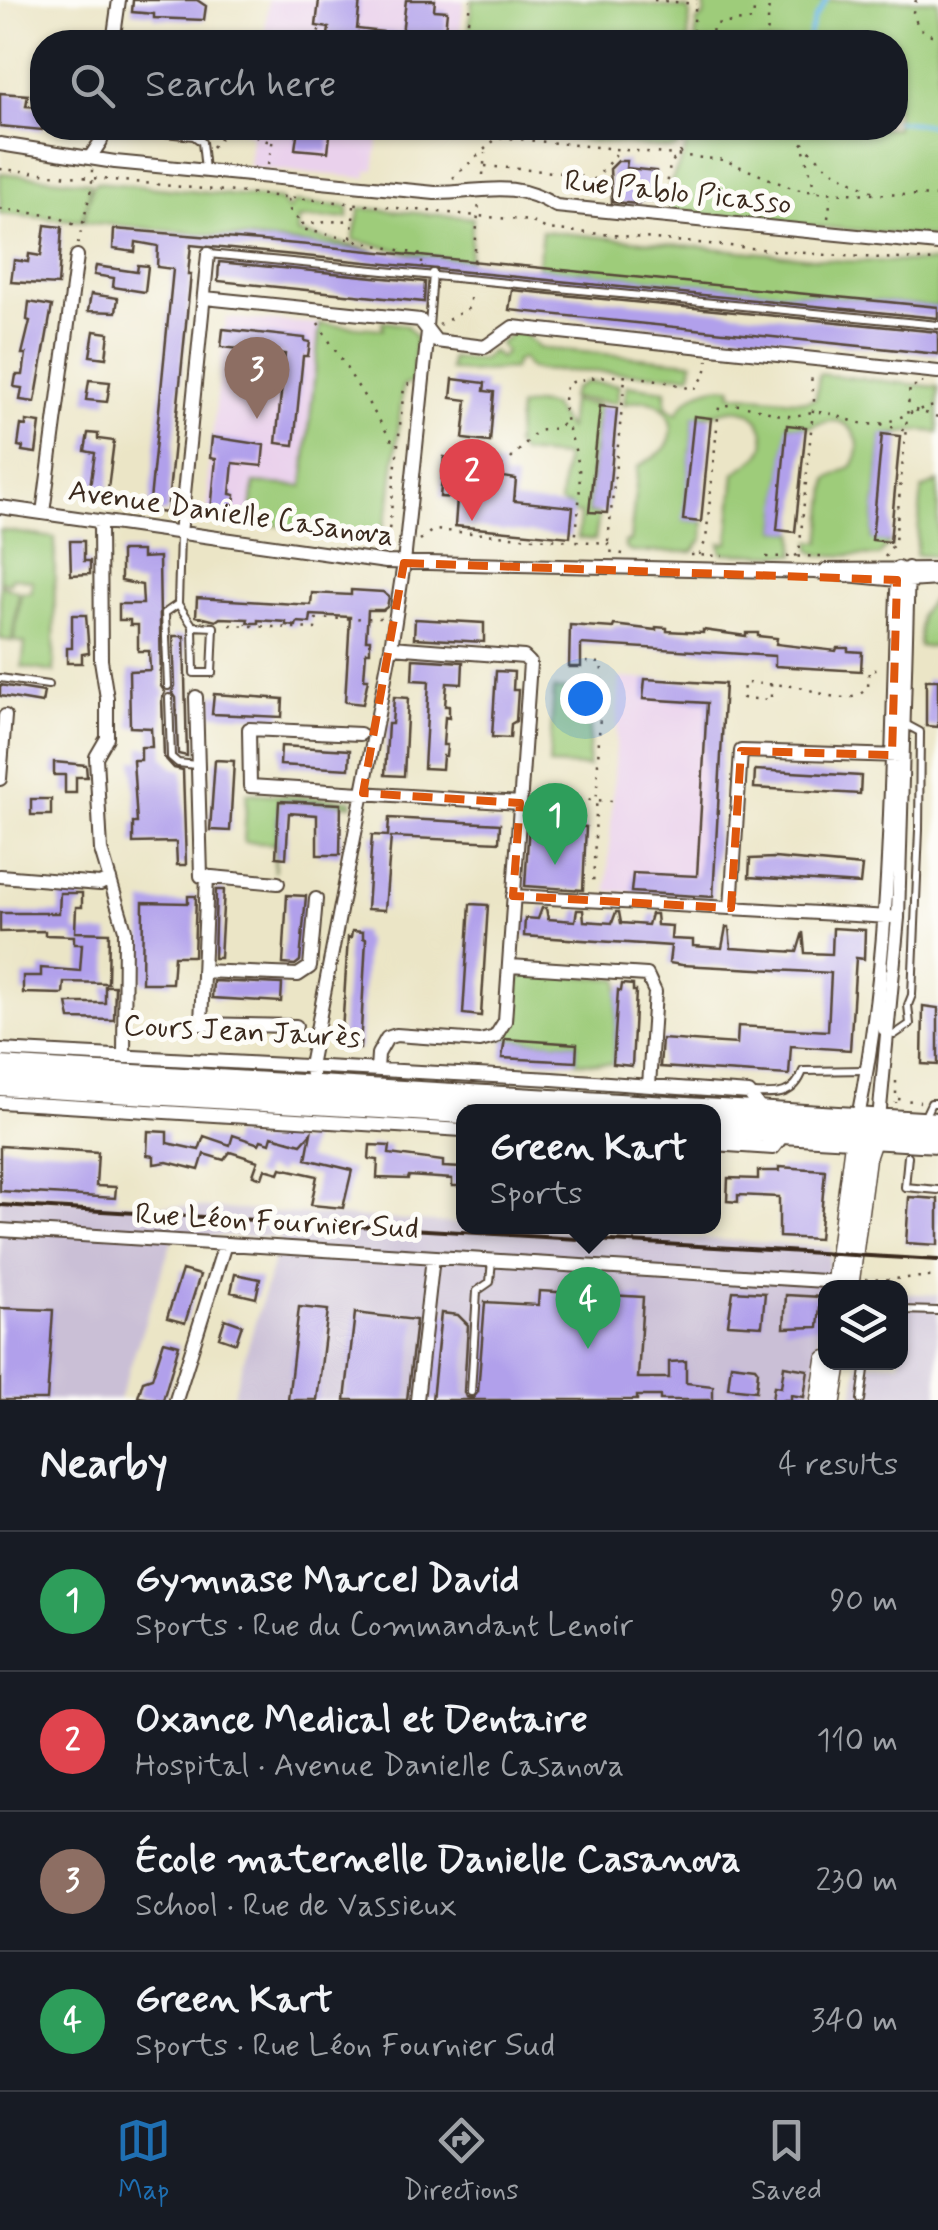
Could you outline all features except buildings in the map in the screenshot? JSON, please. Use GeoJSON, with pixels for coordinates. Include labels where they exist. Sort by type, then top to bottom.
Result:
{"type":"FeatureCollection","features":[{"type":"Feature","properties":{"kind":"main road","name":"Cours Jean Jaurès"},"geometry":{"type":"LineString","coordinates":[[0,1067],[312,1076],[459,1104]]}},
{"type":"Feature","properties":{"kind":"main road","name":"Cours Jean Jaurès"},"geometry":{"type":"LineString","coordinates":[[0,1085],[338,1114],[456,1104]]}},
{"type":"Feature","properties":{"kind":"main road","name":"Cours Jean Jaurès"},"geometry":{"type":"LineString","coordinates":[[721,1112],[762,1113],[938,1142]]}},
{"type":"Feature","properties":{"kind":"main road","name":"Cours Jean Jaurès"},"geometry":{"type":"LineString","coordinates":[[721,1129],[785,1133],[866,1128],[932,1112]]}},
{"type":"Feature","properties":{"kind":"street"},"geometry":{"type":"LineString","coordinates":[[115,30],[119,0]]}},
{"type":"Feature","properties":{"kind":"street"},"geometry":{"type":"LineString","coordinates":[[91,156],[101,140]]}},
{"type":"Feature","properties":{"kind":"street","name":"Rue Pablo Picasso"},"geometry":{"type":"LineString","coordinates":[[0,144],[205,172],[435,192],[456,193],[481,187],[533,192],[556,206],[570,208],[938,244]]}},
{"type":"Feature","properties":{"kind":"street"},"geometry":{"type":"LineString","coordinates":[[180,534],[208,254]]}},
{"type":"Feature","properties":{"kind":"street"},"geometry":{"type":"LineString","coordinates":[[42,513],[77,256]]}},
{"type":"Feature","properties":{"kind":"street"},"geometry":{"type":"LineString","coordinates":[[205,298],[420,320],[436,341],[485,347],[513,327],[931,371]]}},
{"type":"Feature","properties":{"kind":"street"},"geometry":{"type":"LineString","coordinates":[[312,1076],[391,647],[404,563],[428,331]]}},
{"type":"Feature","properties":{"kind":"street","name":"Avenue Danielle Casanova"},"geometry":{"type":"LineString","coordinates":[[0,507],[386,562],[815,572],[842,567],[938,579]]}},
{"type":"Feature","properties":{"kind":"street"},"geometry":{"type":"LineString","coordinates":[[100,522],[100,660],[108,698],[107,738],[96,757],[101,850],[125,930],[124,1057]]}},
{"type":"Feature","properties":{"kind":"street","name":"Avenue Danielle Casanova"},"geometry":{"type":"LineString","coordinates":[[903,574],[938,569]]}},
{"type":"Feature","properties":{"kind":"street"},"geometry":{"type":"LineString","coordinates":[[866,1128],[881,1097],[888,1034],[898,756],[896,670],[903,574]]}},
{"type":"Feature","properties":{"kind":"street"},"geometry":{"type":"LineString","coordinates":[[898,756],[904,724],[903,574]]}},
{"type":"Feature","properties":{"kind":"street"},"geometry":{"type":"LineString","coordinates":[[378,1069],[378,1054],[387,1038],[396,1035],[480,1042],[495,1037],[505,1021],[530,663],[524,656],[391,647]]}},
{"type":"Feature","properties":{"kind":"street"},"geometry":{"type":"LineString","coordinates":[[196,697],[201,876],[278,883]]}},
{"type":"Feature","properties":{"kind":"street"},"geometry":{"type":"LineString","coordinates":[[0,779],[5,716]]}},
{"type":"Feature","properties":{"kind":"street"},"geometry":{"type":"LineString","coordinates":[[360,734],[249,729],[250,786],[519,800]]}},
{"type":"Feature","properties":{"kind":"street"},"geometry":{"type":"LineString","coordinates":[[731,908],[740,751],[898,756]]}},
{"type":"Feature","properties":{"kind":"street"},"geometry":{"type":"LineString","coordinates":[[0,876],[100,884],[110,879]]}},
{"type":"Feature","properties":{"kind":"street"},"geometry":{"type":"LineString","coordinates":[[207,876],[202,1024],[296,1026]]}},
{"type":"Feature","properties":{"kind":"street"},"geometry":{"type":"LineString","coordinates":[[513,896],[892,917]]}},
{"type":"Feature","properties":{"kind":"street"},"geometry":{"type":"LineString","coordinates":[[203,971],[298,975],[310,968],[316,900]]}},
{"type":"Feature","properties":{"kind":"street"},"geometry":{"type":"LineString","coordinates":[[843,1280],[866,1128],[868,1070],[881,960],[892,917]]}},
{"type":"Feature","properties":{"kind":"street"},"geometry":{"type":"LineString","coordinates":[[510,966],[646,975],[655,992],[649,1086]]}},
{"type":"Feature","properties":{"kind":"street","name":"Cours Jean Jaurès"},"geometry":{"type":"LineString","coordinates":[[0,1050],[124,1057],[312,1076],[378,1069],[749,1094]]}},
{"type":"Feature","properties":{"kind":"street"},"geometry":{"type":"LineString","coordinates":[[459,1104],[482,1076]]}},
{"type":"Feature","properties":{"kind":"street"},"geometry":{"type":"LineString","coordinates":[[749,1094],[762,1113]]}},
{"type":"Feature","properties":{"kind":"street","name":"Cours Jean Jaurès"},"geometry":{"type":"LineString","coordinates":[[0,1102],[338,1114],[456,1129]]}},
{"type":"Feature","properties":{"kind":"street","name":"Cours Jean Jaurès"},"geometry":{"type":"LineString","coordinates":[[721,1145],[773,1148],[785,1133]]}},
{"type":"Feature","properties":{"kind":"street","name":"Rue Léon Fournier Sud"},"geometry":{"type":"LineString","coordinates":[[0,1230],[818,1283]]}},
{"type":"Feature","properties":{"kind":"street"},"geometry":{"type":"LineString","coordinates":[[176,1400],[225,1244]]}},
{"type":"Feature","properties":{"kind":"street"},"geometry":{"type":"LineString","coordinates":[[416,1400],[433,1257]]}},
{"type":"Feature","properties":{"kind":"street"},"geometry":{"type":"LineString","coordinates":[[820,1400],[824,1370]]}},
{"type":"Feature","properties":{"kind":"street"},"geometry":{"type":"LineString","coordinates":[[832,1400],[837,1370]]}},
{"type":"Feature","properties":{"kind":"lane"},"geometry":{"type":"LineString","coordinates":[[199,140],[205,154],[205,172]]}},
{"type":"Feature","properties":{"kind":"lane"},"geometry":{"type":"LineString","coordinates":[[208,254],[938,325]]}},
{"type":"Feature","properties":{"kind":"lane"},"geometry":{"type":"LineString","coordinates":[[428,331],[433,274]]}},
{"type":"Feature","properties":{"kind":"lane"},"geometry":{"type":"LineString","coordinates":[[180,534],[178,604],[192,626],[194,673],[212,673],[214,627],[192,626]]}},
{"type":"Feature","properties":{"kind":"lane"},"geometry":{"type":"LineString","coordinates":[[168,686],[165,613],[178,604]]}},
{"type":"Feature","properties":{"kind":"lane"},"geometry":{"type":"LineString","coordinates":[[0,678],[48,685]]}},
{"type":"Feature","properties":{"kind":"lane"},"geometry":{"type":"LineString","coordinates":[[169,698],[171,757],[178,764],[198,765]]}},
{"type":"Feature","properties":{"kind":"lane"},"geometry":{"type":"LineString","coordinates":[[881,960],[886,978],[880,1024],[882,1031],[894,1035],[910,1024],[922,749],[920,732],[904,724]]}},
{"type":"Feature","properties":{"kind":"lane","name":"Cours Jean Jaurès"},"geometry":{"type":"LineString","coordinates":[[749,1094],[784,1094],[798,1085],[802,1071],[868,1070]]}},
{"type":"Feature","properties":{"kind":"lane"},"geometry":{"type":"LineString","coordinates":[[908,1156],[905,1187],[938,1190]]}},
{"type":"Feature","properties":{"kind":"lane"},"geometry":{"type":"LineString","coordinates":[[472,1392],[477,1291],[490,1282],[492,1260]]}},
{"type":"Feature","properties":{"kind":"lane"},"geometry":{"type":"LineString","coordinates":[[908,1310],[938,1311]]}},
{"type":"Feature","properties":{"kind":"lane"},"geometry":{"type":"LineString","coordinates":[[861,1400],[865,1370]]}},
{"type":"Feature","properties":{"kind":"path"},"geometry":{"type":"LineString","coordinates":[[467,30],[470,0]]}},
{"type":"Feature","properties":{"kind":"path"},"geometry":{"type":"LineString","coordinates":[[654,0],[696,2],[693,30]]}},
{"type":"Feature","properties":{"kind":"path"},"geometry":{"type":"LineString","coordinates":[[712,30],[716,24],[754,20],[755,0]]}},
{"type":"Feature","properties":{"kind":"path"},"geometry":{"type":"LineString","coordinates":[[767,30],[768,0]]}},
{"type":"Feature","properties":{"kind":"path"},"geometry":{"type":"LineString","coordinates":[[916,0],[915,23],[938,40]]}},
{"type":"Feature","properties":{"kind":"path"},"geometry":{"type":"LineString","coordinates":[[205,154],[218,140]]}},
{"type":"Feature","properties":{"kind":"path"},"geometry":{"type":"LineString","coordinates":[[264,140],[271,142]]}},
{"type":"Feature","properties":{"kind":"path"},"geometry":{"type":"LineString","coordinates":[[444,186],[496,140]]}},
{"type":"Feature","properties":{"kind":"path"},"geometry":{"type":"LineString","coordinates":[[523,140],[724,160],[794,189],[938,198]]}},
{"type":"Feature","properties":{"kind":"path"},"geometry":{"type":"LineString","coordinates":[[662,218],[670,164],[680,154],[682,140]]}},
{"type":"Feature","properties":{"kind":"path"},"geometry":{"type":"LineString","coordinates":[[798,140],[839,176],[880,196]]}},
{"type":"Feature","properties":{"kind":"path"},"geometry":{"type":"LineString","coordinates":[[803,146],[816,192]]}},
{"type":"Feature","properties":{"kind":"path"},"geometry":{"type":"LineString","coordinates":[[572,231],[571,200],[621,148]]}},
{"type":"Feature","properties":{"kind":"path"},"geometry":{"type":"LineString","coordinates":[[77,256],[92,178],[91,156]]}},
{"type":"Feature","properties":{"kind":"path"},"geometry":{"type":"LineString","coordinates":[[484,166],[576,174],[592,182]]}},
{"type":"Feature","properties":{"kind":"path"},"geometry":{"type":"LineString","coordinates":[[0,170],[530,221],[547,229],[826,255],[938,261]]}},
{"type":"Feature","properties":{"kind":"path"},"geometry":{"type":"LineString","coordinates":[[271,196],[274,188]]}},
{"type":"Feature","properties":{"kind":"path"},"geometry":{"type":"LineString","coordinates":[[288,198],[302,228],[422,255],[423,272]]}},
{"type":"Feature","properties":{"kind":"path"},"geometry":{"type":"LineString","coordinates":[[351,240],[354,204]]}},
{"type":"Feature","properties":{"kind":"path"},"geometry":{"type":"LineString","coordinates":[[0,209],[56,216],[81,227]]}},
{"type":"Feature","properties":{"kind":"path"},"geometry":{"type":"LineString","coordinates":[[428,331],[469,308],[478,216]]}},
{"type":"Feature","properties":{"kind":"path"},"geometry":{"type":"LineString","coordinates":[[302,224],[353,220]]}},
{"type":"Feature","properties":{"kind":"path"},"geometry":{"type":"LineString","coordinates":[[315,309],[314,316],[397,448]]}},
{"type":"Feature","properties":{"kind":"path"},"geometry":{"type":"LineString","coordinates":[[575,541],[580,500],[578,464],[562,400],[568,384],[593,375],[668,381],[694,390],[705,375],[710,350]]}},
{"type":"Feature","properties":{"kind":"path"},"geometry":{"type":"LineString","coordinates":[[875,558],[891,552],[895,542],[910,386],[922,386],[931,371]]}},
{"type":"Feature","properties":{"kind":"path"},"geometry":{"type":"LineString","coordinates":[[794,556],[799,554],[814,400],[811,376]]}},
{"type":"Feature","properties":{"kind":"path"},"geometry":{"type":"LineString","coordinates":[[624,378],[608,551],[634,556]]}},
{"type":"Feature","properties":{"kind":"path"},"geometry":{"type":"LineString","coordinates":[[386,562],[404,387],[414,382]]}},
{"type":"Feature","properties":{"kind":"path"},"geometry":{"type":"LineString","coordinates":[[698,555],[706,540],[720,407],[742,406],[791,416],[824,412],[854,423],[906,431]]}},
{"type":"Feature","properties":{"kind":"path"},"geometry":{"type":"LineString","coordinates":[[880,424],[914,409],[938,406]]}},
{"type":"Feature","properties":{"kind":"path"},"geometry":{"type":"LineString","coordinates":[[914,409],[938,417]]}},
{"type":"Feature","properties":{"kind":"path"},"geometry":{"type":"LineString","coordinates":[[511,458],[537,432],[557,428],[566,421]]}},
{"type":"Feature","properties":{"kind":"path"},"geometry":{"type":"LineString","coordinates":[[406,542],[414,544],[433,530],[608,543]]}},
{"type":"Feature","properties":{"kind":"path"},"geometry":{"type":"LineString","coordinates":[[682,556],[730,558]]}},
{"type":"Feature","properties":{"kind":"path"},"geometry":{"type":"LineString","coordinates":[[762,557],[838,557]]}},
{"type":"Feature","properties":{"kind":"path"},"geometry":{"type":"LineString","coordinates":[[230,625],[315,630],[316,619],[391,618]]}},
{"type":"Feature","properties":{"kind":"path"},"geometry":{"type":"LineString","coordinates":[[586,662],[602,663],[592,899]]}},
{"type":"Feature","properties":{"kind":"path"},"geometry":{"type":"LineString","coordinates":[[770,684],[770,700],[743,698],[744,684],[770,684],[798,686],[844,697],[863,693],[868,687],[869,670],[896,670]]}},
{"type":"Feature","properties":{"kind":"path"},"geometry":{"type":"LineString","coordinates":[[519,800],[612,801]]}},
{"type":"Feature","properties":{"kind":"path"},"geometry":{"type":"LineString","coordinates":[[881,1097],[932,1112]]}},
{"type":"Feature","properties":{"kind":"path"},"geometry":{"type":"LineString","coordinates":[[894,1280],[938,1277]]}},
{"type":"Feature","properties":{"kind":"highlighted area"},"geometry":{"type":"Polygon","coordinates":[[[404,563],[897,580],[892,755],[741,751],[731,908],[513,896],[520,803],[363,793],[404,563]]]}},
{"type":"Feature","properties":{"kind":"shaded area"},"geometry":{"type":"Polygon","coordinates":[[[268,0],[464,0],[460,30],[265,30],[268,0]]]}},
{"type":"Feature","properties":{"kind":"shaded area"},"geometry":{"type":"Polygon","coordinates":[[[251,140],[378,140],[374,170],[368,170],[366,178],[249,167],[251,140]]]}},
{"type":"Feature","properties":{"kind":"shaded area"},"geometry":{"type":"Polygon","coordinates":[[[226,318],[320,324],[303,486],[254,483],[250,522],[208,516],[208,473],[226,318]]]}},
{"type":"Feature","properties":{"kind":"shaded area"},"geometry":{"type":"Polygon","coordinates":[[[620,678],[725,684],[713,897],[607,891],[620,678]]]}},
{"type":"Feature","properties":{"kind":"shaded area"},"geometry":{"type":"Polygon","coordinates":[[[0,1195],[456,1224],[456,1234],[623,1234],[831,1247],[827,1280],[818,1280],[818,1346],[811,1400],[274,1400],[233,1395],[281,1237],[174,1235],[119,1400],[0,1400],[0,1195]]]}},
{"type":"Feature","properties":{"kind":"shaded area"},"geometry":{"type":"Polygon","coordinates":[[[908,1293],[938,1295],[938,1400],[853,1400],[857,1370],[908,1370],[908,1293]]]}},
{"type":"Feature","properties":{"kind":"green space"},"geometry":{"type":"Polygon","coordinates":[[[472,0],[598,0],[687,9],[690,14],[689,30],[469,30],[472,0]]]}},
{"type":"Feature","properties":{"kind":"green space"},"geometry":{"type":"Polygon","coordinates":[[[705,0],[938,0],[938,238],[672,213],[668,192],[684,156],[686,140],[908,140],[908,30],[696,30],[697,21],[704,16],[705,0]]]}},
{"type":"Feature","properties":{"kind":"green space"},"geometry":{"type":"Polygon","coordinates":[[[582,140],[679,140],[673,149],[582,140]]]}},
{"type":"Feature","properties":{"kind":"green space"},"geometry":{"type":"Polygon","coordinates":[[[0,173],[90,182],[81,221],[0,214],[0,173]]]}},
{"type":"Feature","properties":{"kind":"green space"},"geometry":{"type":"Polygon","coordinates":[[[97,182],[280,200],[288,210],[294,202],[348,207],[348,218],[298,219],[297,233],[375,251],[83,222],[97,182]]]}},
{"type":"Feature","properties":{"kind":"green space"},"geometry":{"type":"Polygon","coordinates":[[[360,208],[473,218],[469,261],[428,257],[353,240],[360,208]]]}},
{"type":"Feature","properties":{"kind":"green space"},"geometry":{"type":"Polygon","coordinates":[[[542,231],[841,261],[938,262],[938,307],[538,268],[542,231]]]}},
{"type":"Feature","properties":{"kind":"green space"},"geometry":{"type":"Polygon","coordinates":[[[382,321],[407,326],[416,338],[412,382],[403,386],[390,503],[380,538],[250,522],[254,483],[303,486],[320,324],[383,329],[382,321]]]}},
{"type":"Feature","properties":{"kind":"green space"},"geometry":{"type":"Polygon","coordinates":[[[518,329],[539,348],[693,362],[691,375],[537,370],[529,368],[522,358],[513,369],[450,370],[451,358],[482,360],[492,351],[500,358],[506,352],[499,344],[518,329]]]}},
{"type":"Feature","properties":{"kind":"green space"},"geometry":{"type":"Polygon","coordinates":[[[819,374],[938,387],[938,433],[882,435],[872,539],[890,542],[879,556],[820,555],[811,551],[811,541],[821,542],[828,479],[852,466],[858,451],[851,429],[836,421],[806,427],[788,425],[777,530],[795,532],[795,555],[722,553],[720,543],[728,543],[735,473],[760,454],[765,441],[762,427],[753,415],[735,409],[694,416],[684,520],[704,522],[703,538],[693,552],[631,552],[625,548],[625,542],[630,541],[638,467],[660,453],[671,435],[670,420],[656,404],[624,404],[627,385],[666,390],[666,407],[677,414],[693,396],[715,387],[732,387],[731,394],[806,401],[816,398],[819,374]]]}},
{"type":"Feature","properties":{"kind":"green space"},"geometry":{"type":"Polygon","coordinates":[[[586,382],[619,385],[617,403],[570,398],[574,389],[586,382]]]}},
{"type":"Feature","properties":{"kind":"green space"},"geometry":{"type":"Polygon","coordinates":[[[571,401],[598,405],[588,513],[599,515],[595,540],[578,538],[580,514],[560,503],[565,457],[521,453],[515,445],[519,407],[552,406],[568,429],[571,401]]]}},
{"type":"Feature","properties":{"kind":"green space"},"geometry":{"type":"Polygon","coordinates":[[[938,482],[938,556],[916,555],[922,489],[938,482]]]}},
{"type":"Feature","properties":{"kind":"green space"},"geometry":{"type":"Polygon","coordinates":[[[0,530],[55,538],[54,672],[22,667],[25,643],[14,641],[21,592],[31,593],[33,581],[12,577],[10,583],[0,581],[0,530]]]}},
{"type":"Feature","properties":{"kind":"green space"},"geometry":{"type":"Polygon","coordinates":[[[0,584],[19,592],[12,641],[0,639],[0,584]]]}},
{"type":"Feature","properties":{"kind":"green space"},"geometry":{"type":"Polygon","coordinates":[[[938,591],[938,647],[919,646],[920,615],[938,591]]]}},
{"type":"Feature","properties":{"kind":"green space"},"geometry":{"type":"Polygon","coordinates":[[[554,689],[592,692],[588,767],[549,765],[554,689]]]}},
{"type":"Feature","properties":{"kind":"green space"},"geometry":{"type":"Polygon","coordinates":[[[247,793],[352,800],[352,805],[279,800],[274,873],[275,844],[244,842],[247,793]]]}},
{"type":"Feature","properties":{"kind":"green space"},"geometry":{"type":"Polygon","coordinates":[[[528,973],[619,979],[613,1064],[576,1062],[577,1044],[503,1039],[515,1019],[518,980],[528,973]]]}},
{"type":"Feature","properties":{"kind":"waterway"},"geometry":{"type":"LineString","coordinates":[[811,30],[827,0]]}},
{"type":"Feature","properties":{"kind":"waterway"},"geometry":{"type":"LineString","coordinates":[[908,122],[938,126]]}},
{"type":"Feature","properties":{"kind":"railway"},"geometry":{"type":"LineString","coordinates":[[0,1205],[456,1232]]}},
{"type":"Feature","properties":{"kind":"railway"},"geometry":{"type":"LineString","coordinates":[[495,1234],[938,1260]]}},
{"type":"Feature","properties":{"kind":"place","name":"École maternelle Danielle Casanova"},"geometry":{"type":"Point","coordinates":[257,419]}},
{"type":"Feature","properties":{"kind":"place","name":"Oxance Medical et Dentaire"},"geometry":{"type":"Point","coordinates":[472,521]}},
{"type":"Feature","properties":{"kind":"place","name":"Gymnase Marcel David"},"geometry":{"type":"Point","coordinates":[555,865]}},
{"type":"Feature","properties":{"kind":"place","name":"Green Kart"},"geometry":{"type":"Point","coordinates":[588,1349]}}]}
